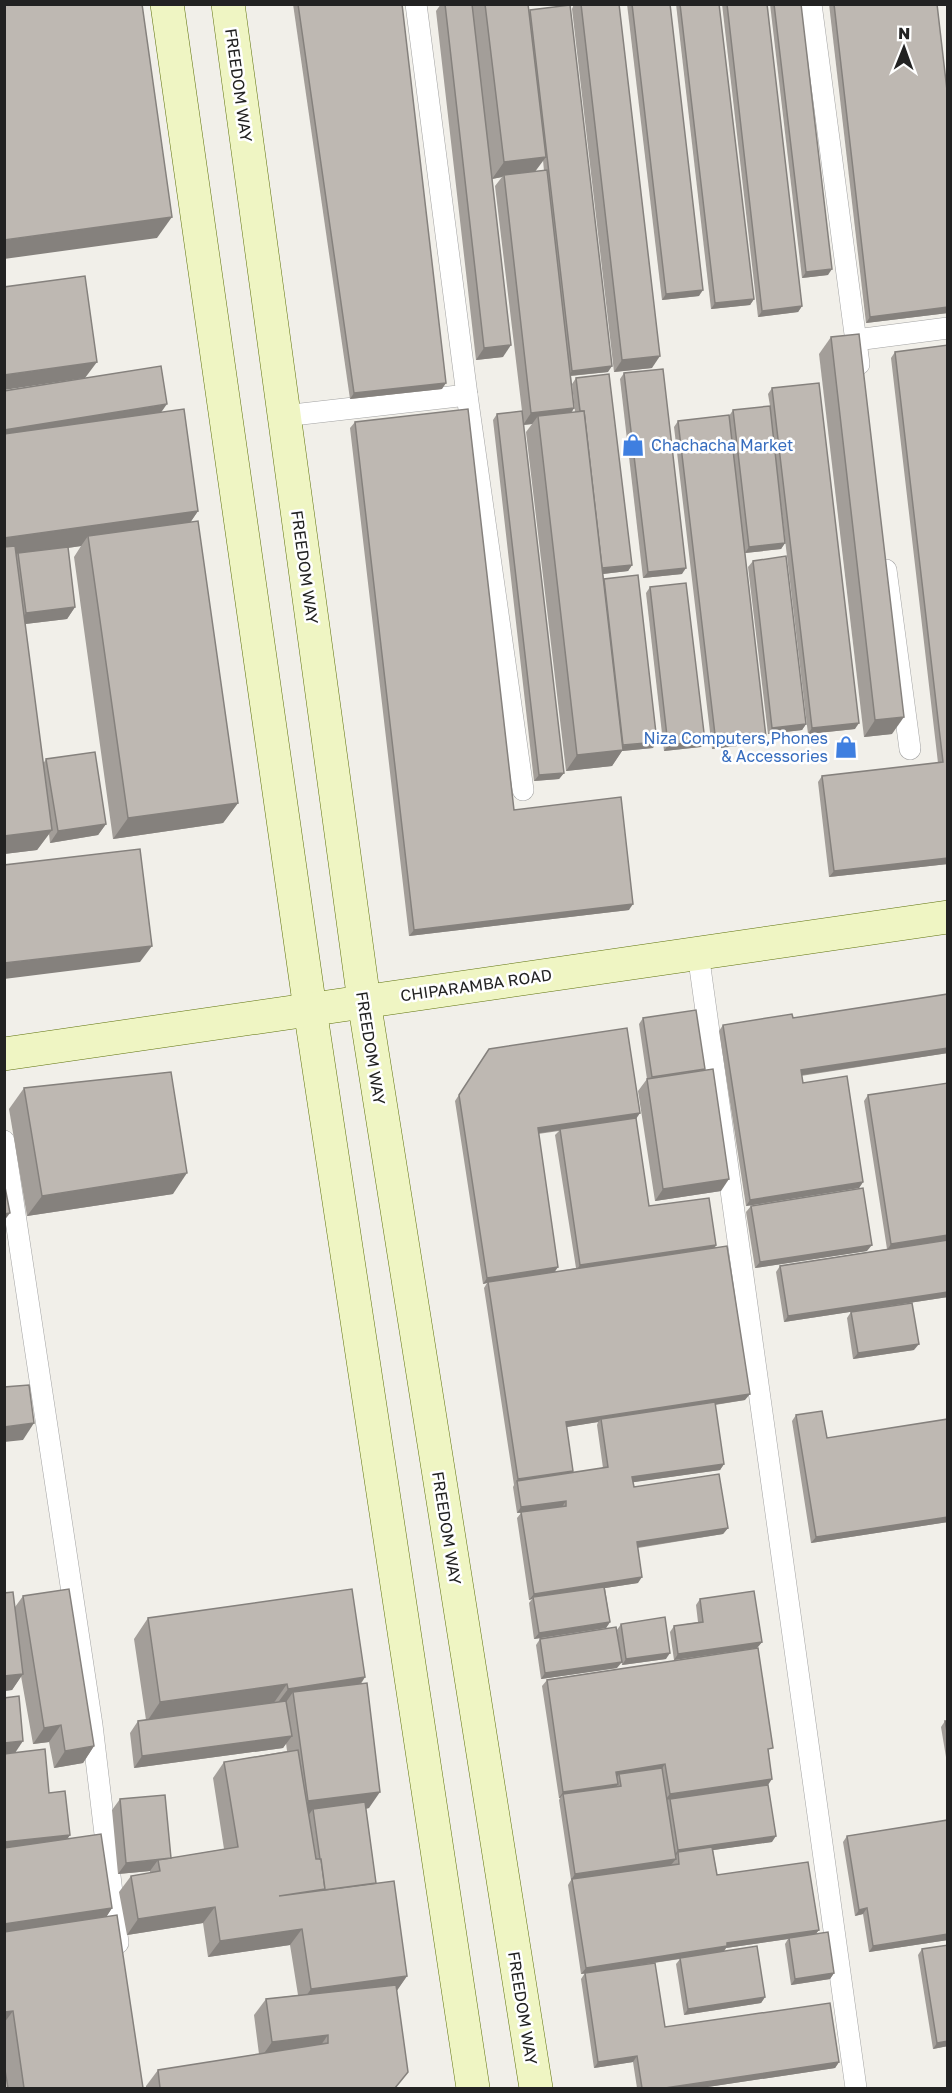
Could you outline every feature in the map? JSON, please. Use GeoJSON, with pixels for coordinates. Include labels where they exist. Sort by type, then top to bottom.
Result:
{"type":"FeatureCollection","features":[{"type":"Feature","properties":{"kind":"main road"},"geometry":{"type":"LineString","coordinates":[[167,4],[310,1009],[473,2088]]}},
{"type":"Feature","properties":{"kind":"main road","name":"FREEDOM WAY"},"geometry":{"type":"LineString","coordinates":[[228,4],[364,1001],[536,2088]]}},
{"type":"Feature","properties":{"kind":"main road","name":"CHIPARAMBA ROAD"},"geometry":{"type":"LineString","coordinates":[[4,1054],[948,917]]}},
{"type":"Feature","properties":{"kind":"lane"},"geometry":{"type":"LineString","coordinates":[[416,4],[467,395],[523,790]]}},
{"type":"Feature","properties":{"kind":"lane"},"geometry":{"type":"LineString","coordinates":[[811,4],[862,387]]}},
{"type":"Feature","properties":{"kind":"lane"},"geometry":{"type":"LineString","coordinates":[[855,340],[948,327]]}},
{"type":"Feature","properties":{"kind":"lane"},"geometry":{"type":"LineString","coordinates":[[284,416],[467,395]]}},
{"type":"Feature","properties":{"kind":"lane"},"geometry":{"type":"LineString","coordinates":[[884,551],[910,749]]}},
{"type":"Feature","properties":{"kind":"lane"},"geometry":{"type":"LineString","coordinates":[[698,953],[856,2088]]}},
{"type":"Feature","properties":{"kind":"lane"},"geometry":{"type":"LineString","coordinates":[[4,1141],[92,1725],[121,1968]]}},
{"type":"Feature","properties":{"kind":"building"},"geometry":{"type":"Polygon","coordinates":[[[4,4],[142,4],[172,217],[4,240],[4,4]]]}},
{"type":"Feature","properties":{"kind":"building"},"geometry":{"type":"Polygon","coordinates":[[[298,4],[402,4],[446,383],[354,393],[298,4]]]}},
{"type":"Feature","properties":{"kind":"building"},"geometry":{"type":"Polygon","coordinates":[[[445,4],[472,4],[511,345],[484,348],[445,4]]]}},
{"type":"Feature","properties":{"kind":"building"},"geometry":{"type":"Polygon","coordinates":[[[485,4],[528,4],[546,157],[504,162],[485,4]]]}},
{"type":"Feature","properties":{"kind":"building"},"geometry":{"type":"Polygon","coordinates":[[[581,4],[619,4],[660,356],[622,360],[581,4]]]}},
{"type":"Feature","properties":{"kind":"building"},"geometry":{"type":"Polygon","coordinates":[[[632,4],[670,4],[703,290],[666,294],[632,4]]]}},
{"type":"Feature","properties":{"kind":"building"},"geometry":{"type":"Polygon","coordinates":[[[680,4],[719,4],[754,299],[715,303],[680,4]]]}},
{"type":"Feature","properties":{"kind":"building"},"geometry":{"type":"Polygon","coordinates":[[[727,4],[767,4],[802,306],[762,311],[727,4]]]}},
{"type":"Feature","properties":{"kind":"building"},"geometry":{"type":"Polygon","coordinates":[[[774,4],[801,4],[832,269],[806,272],[774,4]]]}},
{"type":"Feature","properties":{"kind":"building"},"geometry":{"type":"Polygon","coordinates":[[[834,4],[937,4],[948,99],[948,307],[870,317],[834,4]]]}},
{"type":"Feature","properties":{"kind":"building"},"geometry":{"type":"Polygon","coordinates":[[[570,5],[612,366],[572,371],[530,10],[570,5]]]}},
{"type":"Feature","properties":{"kind":"building"},"geometry":{"type":"Polygon","coordinates":[[[547,170],[574,408],[531,413],[504,175],[547,170]]]}},
{"type":"Feature","properties":{"kind":"building"},"geometry":{"type":"Polygon","coordinates":[[[85,276],[97,362],[4,375],[4,287],[85,276]]]}},
{"type":"Feature","properties":{"kind":"building"},"geometry":{"type":"Polygon","coordinates":[[[859,334],[904,717],[875,720],[831,337],[859,334]]]}},
{"type":"Feature","properties":{"kind":"building"},"geometry":{"type":"Polygon","coordinates":[[[948,345],[948,858],[834,871],[822,776],[943,762],[895,352],[948,345]]]}},
{"type":"Feature","properties":{"kind":"building"},"geometry":{"type":"Polygon","coordinates":[[[161,366],[167,404],[4,430],[4,391],[161,366]]]}},
{"type":"Feature","properties":{"kind":"building"},"geometry":{"type":"Polygon","coordinates":[[[663,369],[686,568],[648,572],[624,373],[663,369]]]}},
{"type":"Feature","properties":{"kind":"building"},"geometry":{"type":"Polygon","coordinates":[[[609,374],[632,565],[602,568],[584,411],[580,411],[576,378],[609,374]]]}},
{"type":"Feature","properties":{"kind":"building"},"geometry":{"type":"Polygon","coordinates":[[[819,383],[859,723],[812,728],[772,388],[819,383]]]}},
{"type":"Feature","properties":{"kind":"building"},"geometry":{"type":"Polygon","coordinates":[[[770,406],[785,543],[749,547],[733,410],[770,406]]]}},
{"type":"Feature","properties":{"kind":"building"},"geometry":{"type":"Polygon","coordinates":[[[184,409],[198,511],[4,538],[4,434],[184,409]]]}},
{"type":"Feature","properties":{"kind":"building"},"geometry":{"type":"Polygon","coordinates":[[[468,409],[514,810],[621,797],[633,904],[414,930],[355,422],[468,409]]]}},
{"type":"Feature","properties":{"kind":"building"},"geometry":{"type":"Polygon","coordinates":[[[522,411],[564,773],[539,775],[497,414],[522,411]]]}},
{"type":"Feature","properties":{"kind":"building"},"geometry":{"type":"Polygon","coordinates":[[[584,411],[623,750],[577,755],[538,416],[584,411]]]}},
{"type":"Feature","properties":{"kind":"building"},"geometry":{"type":"Polygon","coordinates":[[[729,415],[766,737],[716,743],[678,421],[729,415]]]}},
{"type":"Feature","properties":{"kind":"building"},"geometry":{"type":"Polygon","coordinates":[[[198,521],[238,803],[128,818],[88,536],[198,521]]]}},
{"type":"Feature","properties":{"kind":"building"},"geometry":{"type":"Polygon","coordinates":[[[15,546],[52,830],[4,836],[4,547],[15,546]]]}},
{"type":"Feature","properties":{"kind":"building"},"geometry":{"type":"Polygon","coordinates":[[[68,547],[75,607],[26,613],[18,553],[68,547]]]}},
{"type":"Feature","properties":{"kind":"building"},"geometry":{"type":"Polygon","coordinates":[[[786,556],[806,724],[772,728],[753,561],[786,556]]]}},
{"type":"Feature","properties":{"kind":"building"},"geometry":{"type":"Polygon","coordinates":[[[638,575],[657,742],[623,745],[604,579],[638,575]]]}},
{"type":"Feature","properties":{"kind":"building"},"geometry":{"type":"Polygon","coordinates":[[[686,583],[705,741],[668,745],[650,587],[686,583]]]}},
{"type":"Feature","properties":{"kind":"building"},"geometry":{"type":"Polygon","coordinates":[[[95,752],[106,824],[58,831],[46,759],[95,752]]]}},
{"type":"Feature","properties":{"kind":"building"},"geometry":{"type":"Polygon","coordinates":[[[140,849],[152,946],[4,963],[4,865],[140,849]]]}},
{"type":"Feature","properties":{"kind":"building"},"geometry":{"type":"Polygon","coordinates":[[[948,994],[948,1048],[801,1070],[803,1083],[847,1076],[863,1182],[750,1200],[723,1025],[792,1014],[793,1018],[948,994]]]}},
{"type":"Feature","properties":{"kind":"building"},"geometry":{"type":"Polygon","coordinates":[[[696,1010],[705,1069],[652,1077],[643,1018],[696,1010]]]}},
{"type":"Feature","properties":{"kind":"building"},"geometry":{"type":"Polygon","coordinates":[[[627,1028],[640,1113],[538,1128],[558,1267],[487,1278],[459,1095],[489,1049],[627,1028]]]}},
{"type":"Feature","properties":{"kind":"building"},"geometry":{"type":"Polygon","coordinates":[[[713,1069],[729,1179],[663,1189],[647,1079],[713,1069]]]}},
{"type":"Feature","properties":{"kind":"building"},"geometry":{"type":"Polygon","coordinates":[[[171,1072],[187,1173],[42,1196],[24,1088],[171,1072]]]}},
{"type":"Feature","properties":{"kind":"building"},"geometry":{"type":"Polygon","coordinates":[[[948,1083],[948,1235],[891,1244],[868,1095],[948,1083]]]}},
{"type":"Feature","properties":{"kind":"building"},"geometry":{"type":"Polygon","coordinates":[[[636,1118],[649,1206],[709,1198],[716,1245],[580,1265],[560,1129],[636,1118]]]}},
{"type":"Feature","properties":{"kind":"building"},"geometry":{"type":"Polygon","coordinates":[[[4,1182],[10,1213],[4,1214],[4,1182]]]}},
{"type":"Feature","properties":{"kind":"building"},"geometry":{"type":"Polygon","coordinates":[[[863,1188],[872,1245],[760,1262],[751,1206],[863,1188]]]}},
{"type":"Feature","properties":{"kind":"building"},"geometry":{"type":"Polygon","coordinates":[[[948,1240],[948,1292],[788,1316],[780,1266],[948,1240]]]}},
{"type":"Feature","properties":{"kind":"building"},"geometry":{"type":"Polygon","coordinates":[[[727,1246],[750,1394],[566,1422],[573,1471],[518,1479],[488,1282],[727,1246]]]}},
{"type":"Feature","properties":{"kind":"building"},"geometry":{"type":"Polygon","coordinates":[[[912,1303],[919,1344],[858,1353],[851,1312],[912,1303]]]}},
{"type":"Feature","properties":{"kind":"building"},"geometry":{"type":"Polygon","coordinates":[[[29,1385],[34,1423],[4,1427],[4,1387],[29,1385]]]}},
{"type":"Feature","properties":{"kind":"building"},"geometry":{"type":"Polygon","coordinates":[[[715,1402],[724,1464],[632,1477],[634,1487],[719,1474],[728,1528],[637,1542],[642,1577],[534,1594],[521,1512],[566,1506],[566,1501],[521,1507],[517,1481],[608,1467],[601,1419],[715,1402]]]}},
{"type":"Feature","properties":{"kind":"building"},"geometry":{"type":"Polygon","coordinates":[[[822,1411],[827,1438],[948,1419],[948,1517],[816,1537],[796,1415],[822,1411]]]}},
{"type":"Feature","properties":{"kind":"building"},"geometry":{"type":"Polygon","coordinates":[[[604,1587],[610,1622],[539,1633],[533,1597],[604,1587]]]}},
{"type":"Feature","properties":{"kind":"building"},"geometry":{"type":"Polygon","coordinates":[[[69,1589],[94,1746],[65,1751],[61,1725],[44,1728],[23,1596],[69,1589]]]}},
{"type":"Feature","properties":{"kind":"building"},"geometry":{"type":"Polygon","coordinates":[[[352,1589],[365,1677],[288,1689],[287,1684],[160,1702],[148,1618],[352,1589]]]}},
{"type":"Feature","properties":{"kind":"building"},"geometry":{"type":"Polygon","coordinates":[[[754,1591],[762,1642],[678,1654],[674,1626],[703,1622],[700,1599],[754,1591]]]}},
{"type":"Feature","properties":{"kind":"building"},"geometry":{"type":"Polygon","coordinates":[[[13,1592],[23,1674],[4,1676],[4,1593],[13,1592]]]}},
{"type":"Feature","properties":{"kind":"building"},"geometry":{"type":"Polygon","coordinates":[[[665,1617],[670,1653],[626,1659],[621,1624],[665,1617]]]}},
{"type":"Feature","properties":{"kind":"building"},"geometry":{"type":"Polygon","coordinates":[[[616,1627],[622,1662],[545,1673],[540,1639],[616,1627]]]}},
{"type":"Feature","properties":{"kind":"building"},"geometry":{"type":"Polygon","coordinates":[[[758,1648],[773,1748],[768,1749],[772,1779],[670,1794],[665,1764],[616,1772],[618,1784],[563,1792],[547,1680],[758,1648]]]}},
{"type":"Feature","properties":{"kind":"building"},"geometry":{"type":"Polygon","coordinates":[[[367,1683],[380,1792],[308,1801],[293,1692],[367,1683]]]}},
{"type":"Feature","properties":{"kind":"building"},"geometry":{"type":"Polygon","coordinates":[[[19,1696],[23,1741],[4,1743],[4,1698],[19,1696]]]}},
{"type":"Feature","properties":{"kind":"building"},"geometry":{"type":"Polygon","coordinates":[[[286,1701],[292,1736],[142,1756],[138,1721],[286,1701]]]}},
{"type":"Feature","properties":{"kind":"building"},"geometry":{"type":"Polygon","coordinates":[[[945,1721],[948,1721],[948,1737],[945,1721]]]}},
{"type":"Feature","properties":{"kind":"building"},"geometry":{"type":"Polygon","coordinates":[[[45,1749],[49,1793],[65,1791],[70,1835],[4,1842],[4,1754],[45,1749]]]}},
{"type":"Feature","properties":{"kind":"building"},"geometry":{"type":"Polygon","coordinates":[[[298,1750],[316,1859],[321,1859],[325,1889],[279,1896],[394,1881],[407,1976],[311,1989],[302,1929],[220,1941],[215,1907],[138,1919],[131,1876],[160,1871],[158,1860],[238,1847],[224,1762],[298,1750]]]}},
{"type":"Feature","properties":{"kind":"building"},"geometry":{"type":"Polygon","coordinates":[[[662,1768],[676,1859],[575,1874],[563,1794],[621,1786],[619,1774],[662,1768]]]}},
{"type":"Feature","properties":{"kind":"building"},"geometry":{"type":"Polygon","coordinates":[[[768,1785],[776,1836],[678,1850],[670,1799],[768,1785]]]}},
{"type":"Feature","properties":{"kind":"building"},"geometry":{"type":"Polygon","coordinates":[[[165,1795],[171,1858],[126,1863],[120,1799],[165,1795]]]}},
{"type":"Feature","properties":{"kind":"building"},"geometry":{"type":"Polygon","coordinates":[[[365,1802],[376,1883],[324,1890],[313,1809],[365,1802]]]}},
{"type":"Feature","properties":{"kind":"building"},"geometry":{"type":"Polygon","coordinates":[[[948,1820],[948,1934],[873,1946],[867,1908],[859,1910],[847,1836],[948,1820]]]}},
{"type":"Feature","properties":{"kind":"building"},"geometry":{"type":"Polygon","coordinates":[[[101,1834],[112,1908],[4,1924],[4,1848],[101,1834]]]}},
{"type":"Feature","properties":{"kind":"building"},"geometry":{"type":"Polygon","coordinates":[[[712,1847],[717,1875],[808,1862],[819,1930],[727,1943],[727,1946],[586,1968],[572,1879],[679,1864],[678,1852],[712,1847]]]}},
{"type":"Feature","properties":{"kind":"building"},"geometry":{"type":"Polygon","coordinates":[[[117,1915],[143,2088],[24,2088],[13,2011],[4,2012],[4,1932],[117,1915]]]}},
{"type":"Feature","properties":{"kind":"building"},"geometry":{"type":"Polygon","coordinates":[[[828,1932],[834,1973],[795,1979],[789,1938],[828,1932]]]}},
{"type":"Feature","properties":{"kind":"building"},"geometry":{"type":"Polygon","coordinates":[[[948,1945],[948,2041],[937,2043],[922,1949],[948,1945]]]}},
{"type":"Feature","properties":{"kind":"building"},"geometry":{"type":"Polygon","coordinates":[[[757,1946],[765,1997],[688,2009],[680,1958],[757,1946]]]}},
{"type":"Feature","properties":{"kind":"building"},"geometry":{"type":"Polygon","coordinates":[[[655,1963],[665,2027],[830,2003],[839,2062],[665,2088],[642,2088],[637,2056],[598,2062],[585,1973],[655,1963]]]}},
{"type":"Feature","properties":{"kind":"building"},"geometry":{"type":"Polygon","coordinates":[[[396,1985],[408,2072],[395,2088],[160,2088],[158,2070],[328,2043],[328,2035],[272,2042],[266,1999],[396,1985]]]}},
{"type":"Feature","properties":{"kind":"building"},"geometry":{"type":"Polygon","coordinates":[[[4,2064],[8,2088],[4,2088],[4,2064]]]}},
{"type":"Feature","properties":{"kind":"place","name":"Chachacha Market"},"geometry":{"type":"Point","coordinates":[633,445]}},
{"type":"Feature","properties":{"kind":"place","name":"Niza Computers,Phones & Accessories"},"geometry":{"type":"Point","coordinates":[846,747]}}]}
